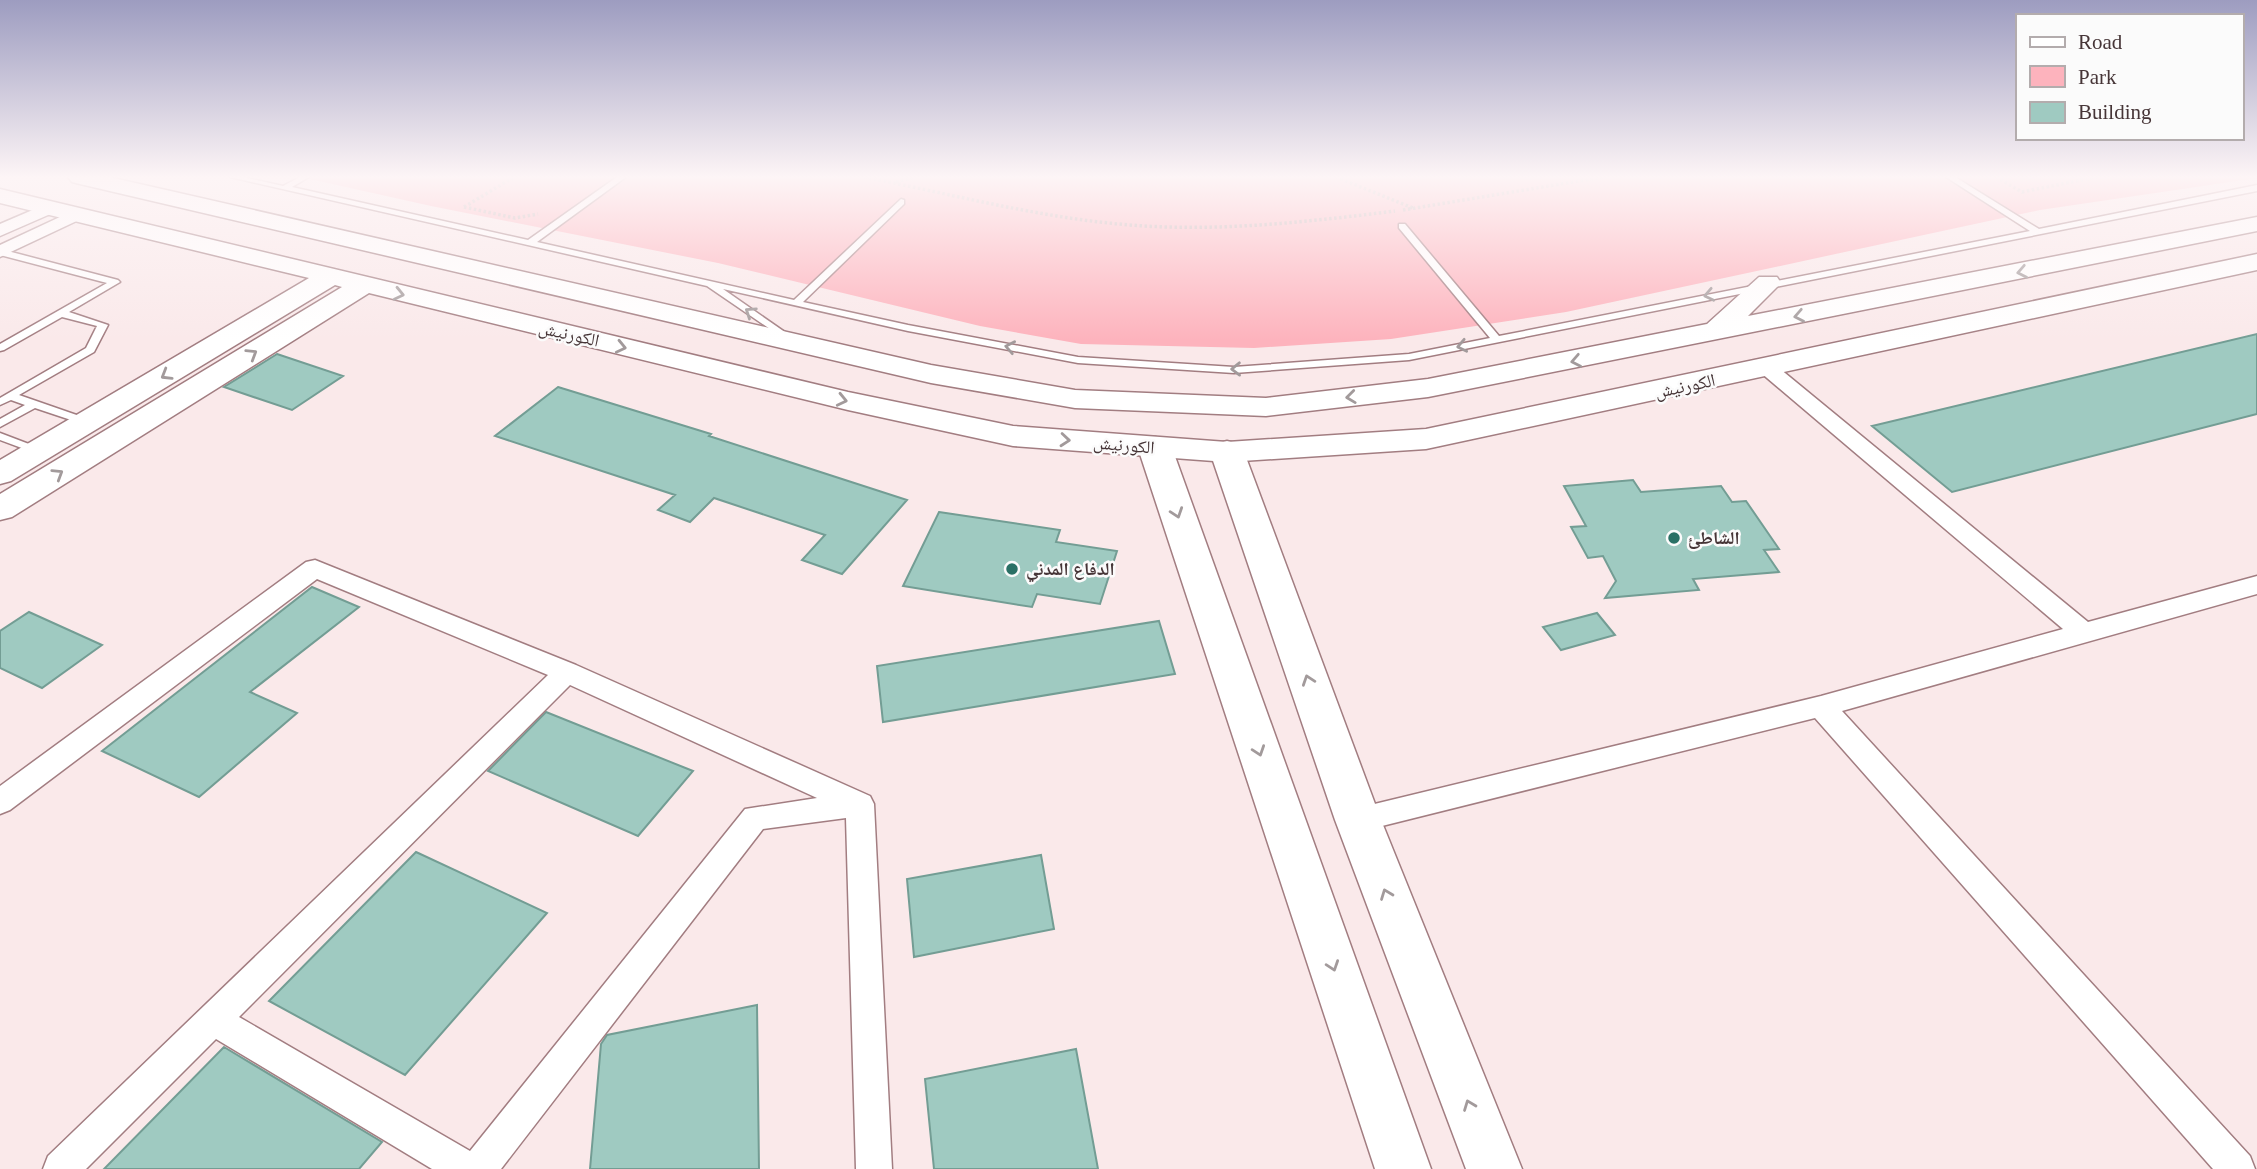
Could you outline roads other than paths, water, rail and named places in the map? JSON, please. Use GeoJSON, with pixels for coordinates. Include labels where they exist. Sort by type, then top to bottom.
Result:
{"type":"FeatureCollection","features":[{"type":"Feature","properties":{"kind":"main road","name":"الكورنيش"},"geometry":{"type":"LineString","coordinates":[[149,232],[848,401],[1001,433],[1227,452],[1426,439],[2257,262]]}},
{"type":"Feature","properties":{"kind":"main road"},"geometry":{"type":"LineString","coordinates":[[315,232],[931,374],[1074,399],[1266,407],[1428,388],[2219,232]]}},
{"type":"Feature","properties":{"kind":"main road"},"geometry":{"type":"LineString","coordinates":[[0,474],[330,276]]}},
{"type":"Feature","properties":{"kind":"main road"},"geometry":{"type":"LineString","coordinates":[[1713,333],[1768,283]]}},
{"type":"Feature","properties":{"kind":"main road"},"geometry":{"type":"LineString","coordinates":[[0,509],[364,285]]}},
{"type":"Feature","properties":{"kind":"main road"},"geometry":{"type":"LineString","coordinates":[[1155,448],[1403,1169]]}},
{"type":"Feature","properties":{"kind":"main road"},"geometry":{"type":"LineString","coordinates":[[1227,452],[1358,820],[1494,1169]]}},
{"type":"Feature","properties":{"kind":"street"},"geometry":{"type":"LineString","coordinates":[[0,252],[41,232]]}},
{"type":"Feature","properties":{"kind":"street"},"geometry":{"type":"LineString","coordinates":[[1767,368],[2084,633]]}},
{"type":"Feature","properties":{"kind":"street"},"geometry":{"type":"LineString","coordinates":[[0,802],[315,568],[567,672],[860,804]]}},
{"type":"Feature","properties":{"kind":"street"},"geometry":{"type":"LineString","coordinates":[[1358,820],[1821,706],[2257,585]]}},
{"type":"Feature","properties":{"kind":"street"},"geometry":{"type":"LineString","coordinates":[[61,1169],[567,672]]}},
{"type":"Feature","properties":{"kind":"street"},"geometry":{"type":"LineString","coordinates":[[1821,706],[2237,1169]]}},
{"type":"Feature","properties":{"kind":"street"},"geometry":{"type":"LineString","coordinates":[[479,1169],[755,818],[860,804]]}},
{"type":"Feature","properties":{"kind":"street"},"geometry":{"type":"LineString","coordinates":[[860,804],[874,1169]]}},
{"type":"Feature","properties":{"kind":"street"},"geometry":{"type":"LineString","coordinates":[[214,1020],[466,1169]]}},
{"type":"Feature","properties":{"kind":"lane"},"geometry":{"type":"LineString","coordinates":[[483,232],[908,328],[1078,360],[1234,370],[1409,357],[1768,283],[2038,232]]}},
{"type":"Feature","properties":{"kind":"lane"},"geometry":{"type":"LineString","coordinates":[[531,242],[546,232]]}},
{"type":"Feature","properties":{"kind":"lane"},"geometry":{"type":"LineString","coordinates":[[798,302],[871,232]]}},
{"type":"Feature","properties":{"kind":"lane"},"geometry":{"type":"LineString","coordinates":[[1407,232],[1496,339]]}},
{"type":"Feature","properties":{"kind":"lane"},"geometry":{"type":"LineString","coordinates":[[0,252],[115,282],[0,348]]}},
{"type":"Feature","properties":{"kind":"lane"},"geometry":{"type":"LineString","coordinates":[[705,281],[795,343]]}},
{"type":"Feature","properties":{"kind":"lane"},"geometry":{"type":"LineString","coordinates":[[5,399],[90,350],[103,325],[60,313]]}},
{"type":"Feature","properties":{"kind":"lane"},"geometry":{"type":"LineString","coordinates":[[5,399],[34,404],[88,422]]}},
{"type":"Feature","properties":{"kind":"lane"},"geometry":{"type":"LineString","coordinates":[[0,424],[34,404]]}},
{"type":"Feature","properties":{"kind":"lane"},"geometry":{"type":"LineString","coordinates":[[0,436],[38,452]]}},
{"type":"Feature","properties":{"kind":"place","name":"الشاطئ"},"geometry":{"type":"Point","coordinates":[1674,538]}},
{"type":"Feature","properties":{"kind":"place","name":"الدفاع المدني"},"geometry":{"type":"Point","coordinates":[1012,569]}}]}
